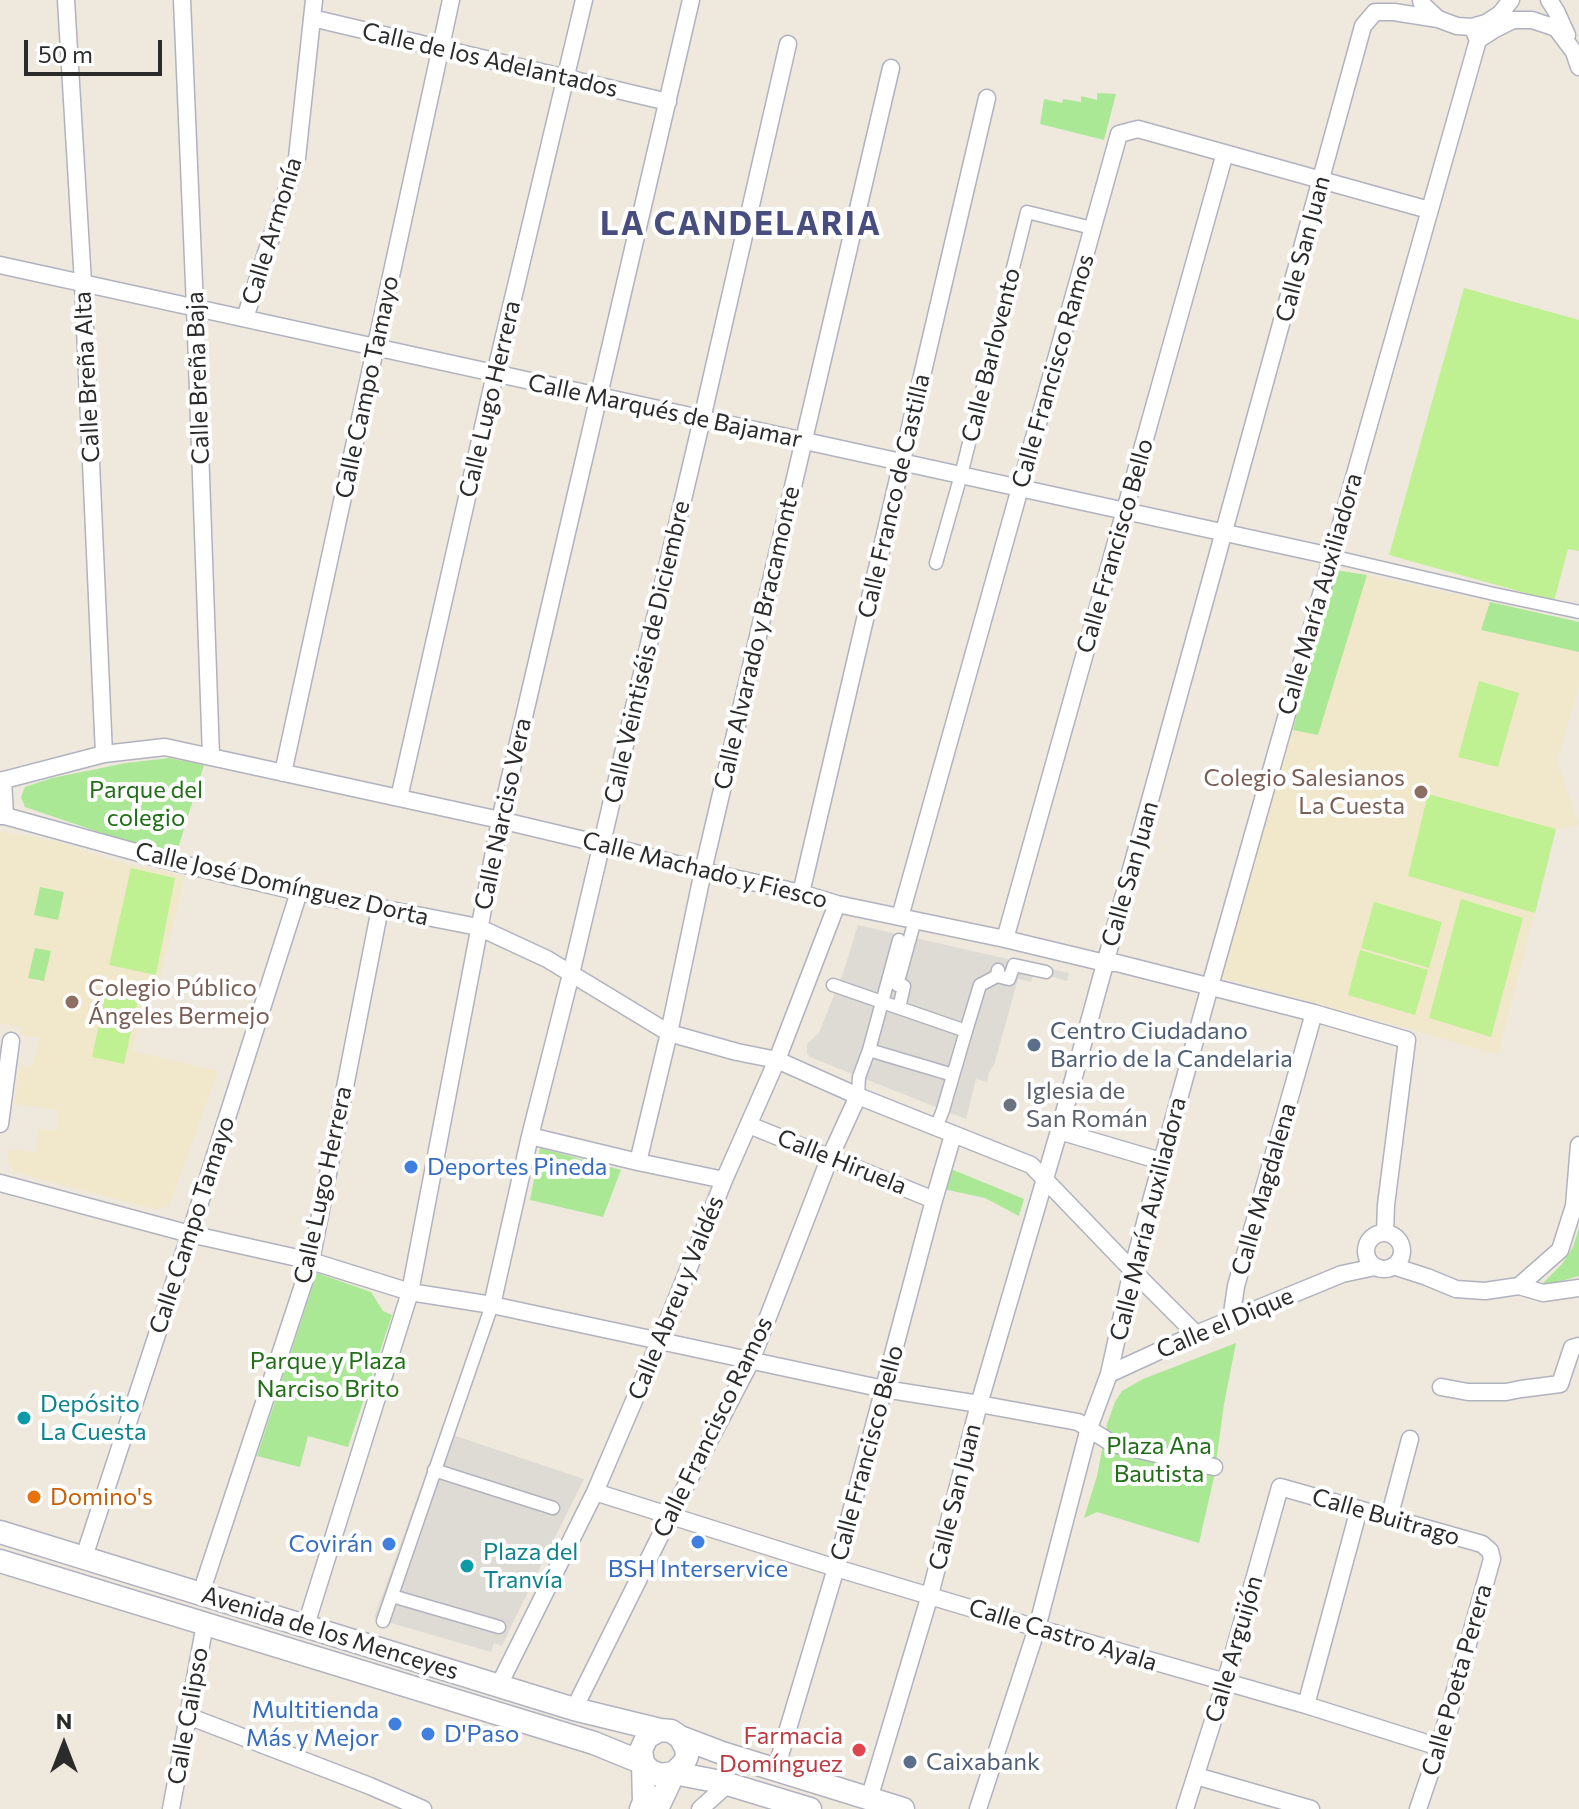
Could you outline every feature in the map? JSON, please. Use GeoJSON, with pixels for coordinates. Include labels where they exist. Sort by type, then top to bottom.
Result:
{"type":"FeatureCollection","features":[{"type":"Feature","properties":{"kind":"main road","name":"Avenida de los Menceyes"},"geometry":{"type":"LineString","coordinates":[[0,1532],[574,1709],[670,1734],[903,1809]]}},
{"type":"Feature","properties":{"kind":"main road","name":"Avenida de los Menceyes"},"geometry":{"type":"LineString","coordinates":[[0,1561],[594,1743],[643,1763]]}},
{"type":"Feature","properties":{"kind":"main road"},"geometry":{"type":"LineString","coordinates":[[641,1809],[644,1802],[643,1743],[647,1737],[670,1734],[686,1748],[687,1756],[674,1773],[657,1809]]}},
{"type":"Feature","properties":{"kind":"main road"},"geometry":{"type":"LineString","coordinates":[[643,1763],[660,1775],[674,1773],[728,1784],[795,1807]]}},
{"type":"Feature","properties":{"kind":"street","name":"Calle Breña Alta"},"geometry":{"type":"LineString","coordinates":[[66,0],[83,283],[104,754]]}},
{"type":"Feature","properties":{"kind":"street","name":"Calle Breña Baja"},"geometry":{"type":"LineString","coordinates":[[182,0],[211,756]]}},
{"type":"Feature","properties":{"kind":"street","name":"Calle Armonía"},"geometry":{"type":"LineString","coordinates":[[245,318],[297,158],[314,0]]}},
{"type":"Feature","properties":{"kind":"street","name":"Calle Campo Tamayo"},"geometry":{"type":"LineString","coordinates":[[283,773],[451,0]]}},
{"type":"Feature","properties":{"kind":"street","name":"Calle Lugo Herrera"},"geometry":{"type":"LineString","coordinates":[[399,798],[584,0]]}},
{"type":"Feature","properties":{"kind":"street","name":"Calle Narciso Vera"},"geometry":{"type":"LineString","coordinates":[[306,1625],[410,1292],[500,820],[691,0]]}},
{"type":"Feature","properties":{"kind":"street"},"geometry":{"type":"LineString","coordinates":[[1421,0],[1438,19],[1475,33],[1495,29],[1513,20],[1532,20],[1556,28],[1577,59]]}},
{"type":"Feature","properties":{"kind":"street"},"geometry":{"type":"LineString","coordinates":[[1475,33],[1500,14],[1511,0]]}},
{"type":"Feature","properties":{"kind":"street"},"geometry":{"type":"LineString","coordinates":[[1549,0],[1577,59]]}},
{"type":"Feature","properties":{"kind":"street","name":"Calle San Juan"},"geometry":{"type":"LineString","coordinates":[[869,1799],[930,1595],[979,1404],[1059,1131],[1363,26],[1375,12],[1438,19]]}},
{"type":"Feature","properties":{"kind":"street","name":"Calle de los Adelantados"},"geometry":{"type":"LineString","coordinates":[[312,18],[668,102]]}},
{"type":"Feature","properties":{"kind":"street","name":"Calle María Auxiliadora"},"geometry":{"type":"LineString","coordinates":[[978,1809],[1037,1628],[1089,1428],[1109,1374],[1161,1161],[1429,210],[1475,33]]}},
{"type":"Feature","properties":{"kind":"street","name":"Calle Veintiséis de Diciembre"},"geometry":{"type":"LineString","coordinates":[[492,1305],[788,44]]}},
{"type":"Feature","properties":{"kind":"street","name":"Calle Alvarado y Bracamonte"},"geometry":{"type":"LineString","coordinates":[[638,1162],[891,68]]}},
{"type":"Feature","properties":{"kind":"street","name":"Calle Franco de Castilla"},"geometry":{"type":"LineString","coordinates":[[801,893],[987,98]]}},
{"type":"Feature","properties":{"kind":"street","name":"Calle Francisco Ramos"},"geometry":{"type":"LineString","coordinates":[[907,918],[1020,489],[1119,134],[1138,129],[1429,210]]}},
{"type":"Feature","properties":{"kind":"street","name":"Calle Francisco Bello"},"geometry":{"type":"LineString","coordinates":[[1005,939],[1225,153]]}},
{"type":"Feature","properties":{"kind":"street","name":"Calle Barlovento"},"geometry":{"type":"LineString","coordinates":[[936,563],[1027,212],[1092,228]]}},
{"type":"Feature","properties":{"kind":"street","name":"Calle Marqués de Bajamar"},"geometry":{"type":"LineString","coordinates":[[0,265],[1331,556]]}},
{"type":"Feature","properties":{"kind":"street"},"geometry":{"type":"LineString","coordinates":[[1331,556],[1579,612]]}},
{"type":"Feature","properties":{"kind":"street","name":"Calle Machado y Fiesco"},"geometry":{"type":"LineString","coordinates":[[2,780],[104,754],[165,747],[500,820],[837,904],[1105,963],[1117,963],[1407,1040],[1385,1233]]}},
{"type":"Feature","properties":{"kind":"street"},"geometry":{"type":"LineString","coordinates":[[2,780],[2,816]]}},
{"type":"Feature","properties":{"kind":"street","name":"Calle José Domínguez Dorta"},"geometry":{"type":"LineString","coordinates":[[2,816],[299,892],[478,927],[547,959],[669,1033],[777,1060],[1031,1165],[1196,1334]]}},
{"type":"Feature","properties":{"kind":"street","name":"Calle Campo Tamayo"},"geometry":{"type":"LineString","coordinates":[[84,1557],[299,892]]}},
{"type":"Feature","properties":{"kind":"street","name":"Calle Abreu y Valdés"},"geometry":{"type":"LineString","coordinates":[[499,1685],[595,1492],[777,1060],[837,904]]}},
{"type":"Feature","properties":{"kind":"street","name":"Calle Lugo Herrera"},"geometry":{"type":"LineString","coordinates":[[201,1593],[311,1261],[380,908]]}},
{"type":"Feature","properties":{"kind":"street"},"geometry":{"type":"LineString","coordinates":[[899,1008],[904,986],[897,985],[907,918]]}},
{"type":"Feature","properties":{"kind":"street"},"geometry":{"type":"LineString","coordinates":[[858,1096],[859,1077],[899,940]]}},
{"type":"Feature","properties":{"kind":"street"},"geometry":{"type":"LineString","coordinates":[[936,1128],[980,985],[998,973],[1009,979],[1014,965],[1046,972]]}},
{"type":"Feature","properties":{"kind":"street"},"geometry":{"type":"LineString","coordinates":[[833,985],[966,1031]]}},
{"type":"Feature","properties":{"kind":"street","name":"Calle Magdalena"},"geometry":{"type":"LineString","coordinates":[[1231,1320],[1236,1286],[1314,1013]]}},
{"type":"Feature","properties":{"kind":"street"},"geometry":{"type":"LineString","coordinates":[[0,1124],[11,1041]]}},
{"type":"Feature","properties":{"kind":"street"},"geometry":{"type":"LineString","coordinates":[[869,1050],[953,1075]]}},
{"type":"Feature","properties":{"kind":"street","name":"Calle Francisco Ramos"},"geometry":{"type":"LineString","coordinates":[[574,1709],[751,1361],[830,1157],[858,1096]]}},
{"type":"Feature","properties":{"kind":"street","name":"Calle Hiruela"},"geometry":{"type":"LineString","coordinates":[[749,1125],[934,1200]]}},
{"type":"Feature","properties":{"kind":"street"},"geometry":{"type":"LineString","coordinates":[[1059,1131],[1161,1161]]}},
{"type":"Feature","properties":{"kind":"street","name":"Calle Francisco Bello"},"geometry":{"type":"LineString","coordinates":[[776,1769],[836,1568],[953,1135]]}},
{"type":"Feature","properties":{"kind":"street"},"geometry":{"type":"LineString","coordinates":[[530,1136],[724,1180]]}},
{"type":"Feature","properties":{"kind":"street"},"geometry":{"type":"LineString","coordinates":[[1519,1286],[1560,1250],[1574,1206],[1579,1145]]}},
{"type":"Feature","properties":{"kind":"street"},"geometry":{"type":"LineString","coordinates":[[0,1183],[190,1234],[311,1261],[410,1292],[492,1305],[884,1389],[1078,1422],[1113,1444],[1214,1467]]}},
{"type":"Feature","properties":{"kind":"street"},"geometry":{"type":"LineString","coordinates":[[1385,1233],[1396,1237],[1399,1242],[1398,1259],[1387,1269],[1375,1267],[1366,1252],[1369,1240],[1385,1233]]}},
{"type":"Feature","properties":{"kind":"street","name":"Calle el Dique"},"geometry":{"type":"LineString","coordinates":[[1342,1274],[1366,1252]]}},
{"type":"Feature","properties":{"kind":"street"},"geometry":{"type":"LineString","coordinates":[[1398,1259],[1427,1277],[1456,1289],[1485,1291],[1519,1286],[1543,1293],[1579,1288]]}},
{"type":"Feature","properties":{"kind":"street","name":"Calle el Dique"},"geometry":{"type":"LineString","coordinates":[[1109,1374],[1196,1334],[1342,1274],[1375,1267]]}},
{"type":"Feature","properties":{"kind":"street"},"geometry":{"type":"LineString","coordinates":[[383,1621],[492,1305]]}},
{"type":"Feature","properties":{"kind":"street"},"geometry":{"type":"LineString","coordinates":[[1441,1387],[1468,1392],[1506,1392],[1560,1384],[1572,1348],[1579,1346]]}},
{"type":"Feature","properties":{"kind":"street"},"geometry":{"type":"LineString","coordinates":[[1389,1518],[1410,1439]]}},
{"type":"Feature","properties":{"kind":"street"},"geometry":{"type":"LineString","coordinates":[[434,1470],[553,1508]]}},
{"type":"Feature","properties":{"kind":"street","name":"Calle Buitrago"},"geometry":{"type":"LineString","coordinates":[[1280,1487],[1482,1544],[1490,1551]]}},
{"type":"Feature","properties":{"kind":"street","name":"Calle Arguijón"},"geometry":{"type":"LineString","coordinates":[[1185,1809],[1225,1683],[1280,1487]]}},
{"type":"Feature","properties":{"kind":"street","name":"Calle Castro Ayala"},"geometry":{"type":"LineString","coordinates":[[595,1492],[836,1568],[1306,1705],[1439,1747]]}},
{"type":"Feature","properties":{"kind":"street"},"geometry":{"type":"LineString","coordinates":[[1306,1705],[1359,1509]]}},
{"type":"Feature","properties":{"kind":"street","name":"Calle Poeta Perera"},"geometry":{"type":"LineString","coordinates":[[1418,1809],[1439,1747],[1492,1559],[1490,1551]]}},
{"type":"Feature","properties":{"kind":"street"},"geometry":{"type":"LineString","coordinates":[[392,1596],[499,1627]]}},
{"type":"Feature","properties":{"kind":"street","name":"Calle Calipso"},"geometry":{"type":"LineString","coordinates":[[171,1809],[205,1624]]}},
{"type":"Feature","properties":{"kind":"street"},"geometry":{"type":"LineString","coordinates":[[188,1716],[423,1809]]}},
{"type":"Feature","properties":{"kind":"street"},"geometry":{"type":"LineString","coordinates":[[1196,1776],[1311,1809]]}},
{"type":"Feature","properties":{"kind":"street"},"geometry":{"type":"LineString","coordinates":[[700,1809],[728,1784]]}},
{"type":"Feature","properties":{"kind":"shaded area","name":"Colegio Salesianos La Cuesta"},"geometry":{"type":"Polygon","coordinates":[[[1335,570],[1579,622],[1579,686],[1557,761],[1579,825],[1556,829],[1498,1055],[1218,977],[1293,730],[1335,570]]]}},
{"type":"Feature","properties":{"kind":"shaded area","name":"Colegio Público Ángeles Bermejo"},"geometry":{"type":"Polygon","coordinates":[[[0,831],[58,842],[115,861],[185,876],[159,981],[150,979],[132,1051],[218,1071],[169,1206],[157,1210],[14,1172],[7,1162],[9,1149],[35,1152],[38,1129],[57,1130],[58,1110],[14,1104],[19,1066],[32,1066],[39,1038],[20,1035],[21,1027],[0,1023],[0,831]]]}},
{"type":"Feature","properties":{"kind":"shaded area"},"geometry":{"type":"Polygon","coordinates":[[[858,925],[1069,973],[1067,981],[1046,975],[1044,979],[1033,976],[1031,982],[1018,979],[994,1065],[987,1082],[976,1079],[966,1119],[810,1057],[807,1053],[807,1044],[819,1033],[858,925]]]}},
{"type":"Feature","properties":{"kind":"shaded area","name":"Plaza del Tranvía"},"geometry":{"type":"Polygon","coordinates":[[[441,1431],[584,1479],[502,1646],[494,1643],[491,1652],[374,1618],[441,1431]]]}},
{"type":"Feature","properties":{"kind":"green space"},"geometry":{"type":"Polygon","coordinates":[[[1097,93],[1116,94],[1104,140],[1040,124],[1044,99],[1062,103],[1063,99],[1081,102],[1081,96],[1097,100],[1097,93]]]}},
{"type":"Feature","properties":{"kind":"green space"},"geometry":{"type":"Polygon","coordinates":[[[1464,288],[1579,320],[1579,551],[1568,549],[1554,601],[1389,555],[1464,288]]]}},
{"type":"Feature","properties":{"kind":"green space"},"geometry":{"type":"Polygon","coordinates":[[[1335,570],[1367,575],[1318,735],[1293,730],[1335,570]]]}},
{"type":"Feature","properties":{"kind":"green space"},"geometry":{"type":"Polygon","coordinates":[[[1490,602],[1579,622],[1579,652],[1481,630],[1490,602]]]}},
{"type":"Feature","properties":{"kind":"green space"},"geometry":{"type":"Polygon","coordinates":[[[1479,681],[1519,693],[1498,767],[1458,757],[1479,681]]]}},
{"type":"Feature","properties":{"kind":"green space","name":"Parque del colegio"},"geometry":{"type":"Polygon","coordinates":[[[169,758],[204,765],[175,858],[25,807],[21,797],[25,787],[52,778],[169,758]]]}},
{"type":"Feature","properties":{"kind":"green space"},"geometry":{"type":"Polygon","coordinates":[[[1428,794],[1556,829],[1535,913],[1408,876],[1428,794]]]}},
{"type":"Feature","properties":{"kind":"green space"},"geometry":{"type":"Polygon","coordinates":[[[131,868],[175,878],[156,975],[109,965],[131,868]]]}},
{"type":"Feature","properties":{"kind":"green space"},"geometry":{"type":"Polygon","coordinates":[[[40,887],[64,892],[58,920],[34,915],[40,887]]]}},
{"type":"Feature","properties":{"kind":"green space"},"geometry":{"type":"Polygon","coordinates":[[[1461,899],[1523,918],[1491,1037],[1429,1018],[1461,899]]]}},
{"type":"Feature","properties":{"kind":"green space"},"geometry":{"type":"Polygon","coordinates":[[[1374,902],[1442,922],[1429,968],[1361,948],[1374,902]]]}},
{"type":"Feature","properties":{"kind":"green space"},"geometry":{"type":"Polygon","coordinates":[[[35,948],[51,951],[44,981],[28,978],[35,948]]]}},
{"type":"Feature","properties":{"kind":"green space"},"geometry":{"type":"Polygon","coordinates":[[[1360,950],[1428,970],[1415,1015],[1348,995],[1360,950]]]}},
{"type":"Feature","properties":{"kind":"green space"},"geometry":{"type":"Polygon","coordinates":[[[106,992],[138,999],[124,1064],[92,1057],[106,992]]]}},
{"type":"Feature","properties":{"kind":"green space"},"geometry":{"type":"Polygon","coordinates":[[[540,1148],[621,1170],[603,1217],[530,1200],[540,1148]]]}},
{"type":"Feature","properties":{"kind":"green space"},"geometry":{"type":"Polygon","coordinates":[[[951,1169],[1024,1199],[1019,1216],[985,1198],[943,1189],[951,1169]]]}},
{"type":"Feature","properties":{"kind":"green space"},"geometry":{"type":"Polygon","coordinates":[[[1579,1228],[1579,1276],[1544,1286],[1543,1283],[1562,1264],[1573,1247],[1579,1228]]]}},
{"type":"Feature","properties":{"kind":"green space","name":"Parque y Plaza Narciso Brito"},"geometry":{"type":"Polygon","coordinates":[[[317,1273],[371,1292],[383,1311],[392,1315],[348,1447],[308,1436],[300,1467],[257,1456],[317,1273]]]}},
{"type":"Feature","properties":{"kind":"green space","name":"Plaza Ana Bautista"},"geometry":{"type":"Polygon","coordinates":[[[1236,1343],[1214,1477],[1199,1543],[1097,1512],[1084,1518],[1097,1476],[1107,1424],[1122,1391],[1143,1379],[1236,1343]]]}},
{"type":"Feature","properties":{"kind":"place","name":"Colegio Salesianos La Cuesta"},"geometry":{"type":"Point","coordinates":[1421,792]}},
{"type":"Feature","properties":{"kind":"place","name":"Colegio Público Ángeles Bermejo"},"geometry":{"type":"Point","coordinates":[72,1002]}},
{"type":"Feature","properties":{"kind":"place","name":"Centro Ciudadano Barrio de la Candelaria"},"geometry":{"type":"Point","coordinates":[1034,1045]}},
{"type":"Feature","properties":{"kind":"place","name":"Iglesia de San Román"},"geometry":{"type":"Point","coordinates":[1010,1105]}},
{"type":"Feature","properties":{"kind":"place","name":"Deportes Pineda"},"geometry":{"type":"Point","coordinates":[411,1167]}},
{"type":"Feature","properties":{"kind":"place","name":"Depósito La Cuesta"},"geometry":{"type":"Point","coordinates":[24,1418]}},
{"type":"Feature","properties":{"kind":"place","name":"Domino's"},"geometry":{"type":"Point","coordinates":[34,1497]}},
{"type":"Feature","properties":{"kind":"place","name":"BSH Interservice"},"geometry":{"type":"Point","coordinates":[698,1542]}},
{"type":"Feature","properties":{"kind":"place","name":"Covirán"},"geometry":{"type":"Point","coordinates":[389,1544]}},
{"type":"Feature","properties":{"kind":"place","name":"Plaza del Tranvía"},"geometry":{"type":"Point","coordinates":[467,1566]}},
{"type":"Feature","properties":{"kind":"place","name":"Multitienda Más y Mejor"},"geometry":{"type":"Point","coordinates":[395,1724]}},
{"type":"Feature","properties":{"kind":"place","name":"D'Paso"},"geometry":{"type":"Point","coordinates":[428,1734]}},
{"type":"Feature","properties":{"kind":"place","name":"Farmacia Domínguez"},"geometry":{"type":"Point","coordinates":[859,1750]}},
{"type":"Feature","properties":{"kind":"place","name":"Caixabank"},"geometry":{"type":"Point","coordinates":[910,1762]}},
{"type":"Feature","properties":{"kind":"district","name":"LA CANDELARIA"},"geometry":{"type":"Point","coordinates":[741,224]}}]}
